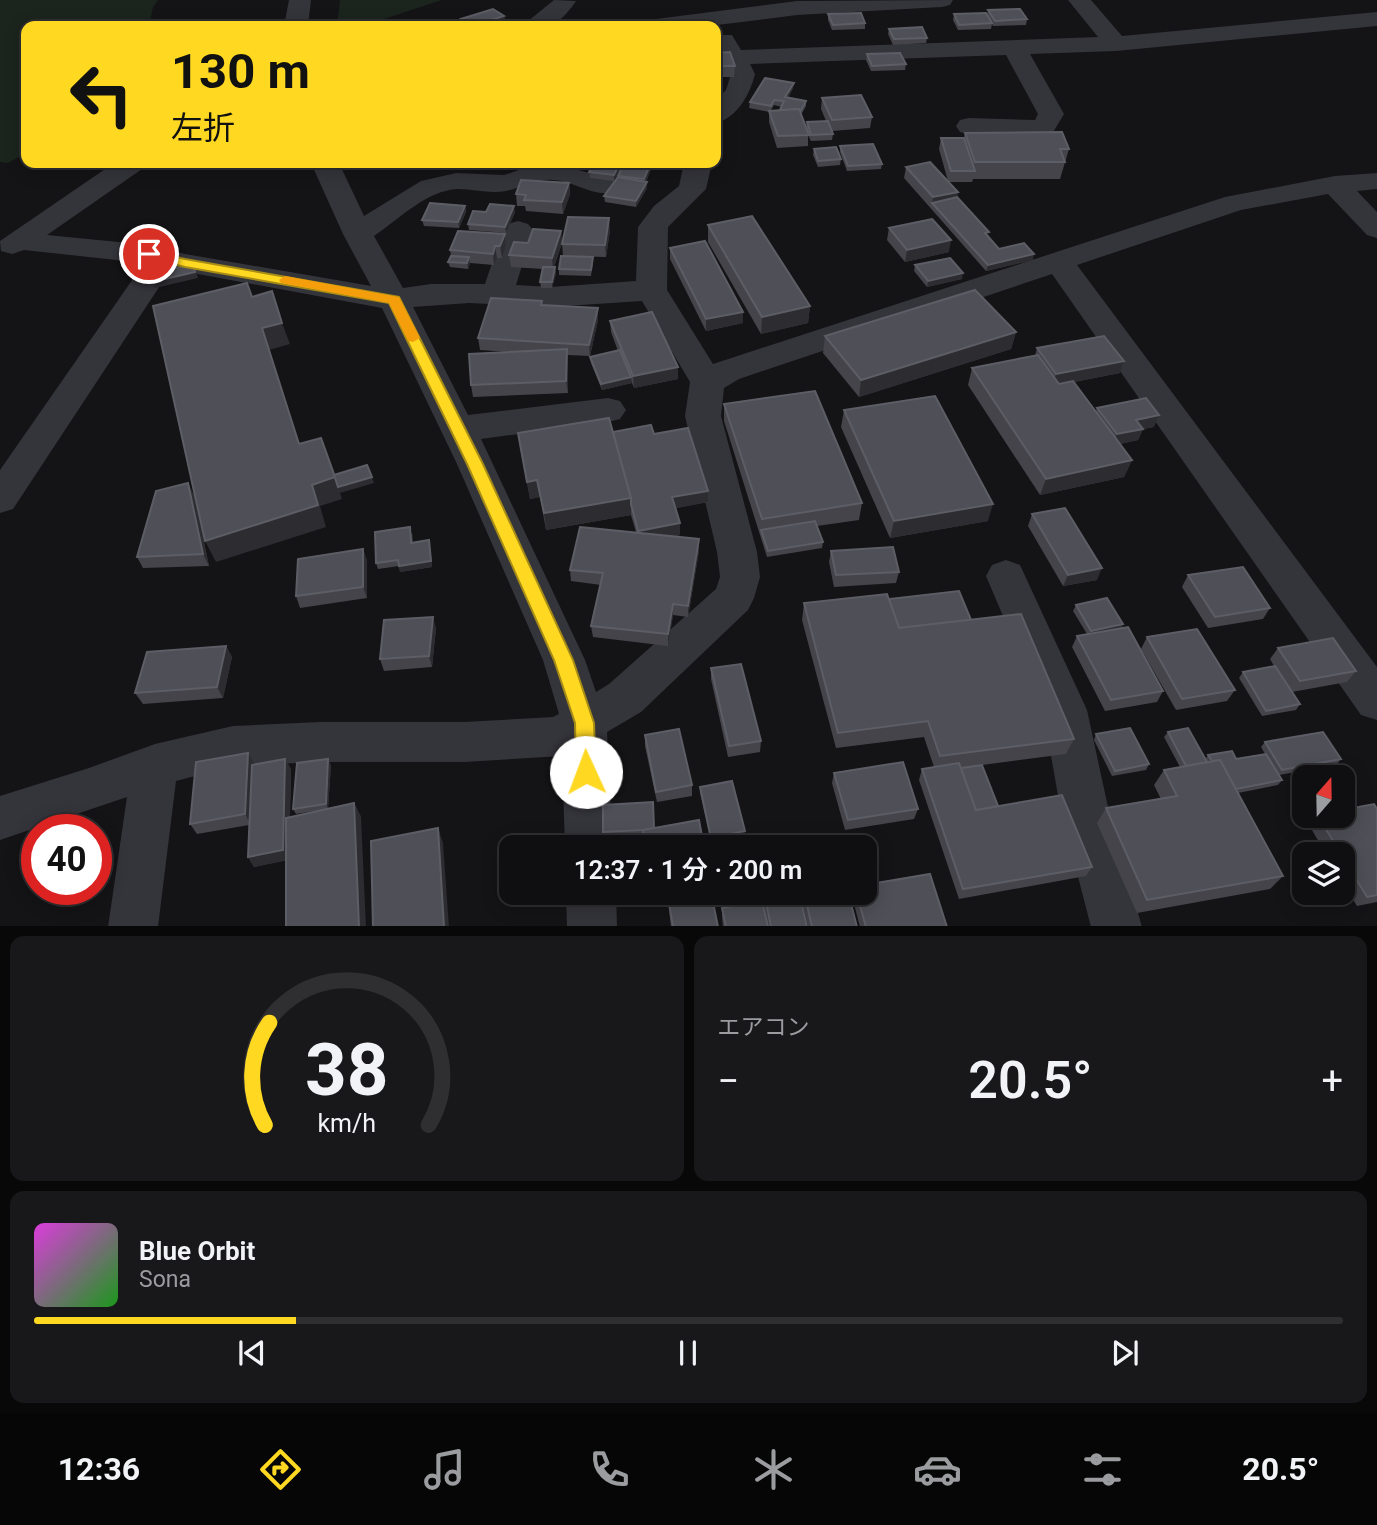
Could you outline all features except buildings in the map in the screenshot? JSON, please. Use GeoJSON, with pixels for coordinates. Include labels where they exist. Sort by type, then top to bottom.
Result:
{"type":"FeatureCollection","features":[{"type":"Feature","properties":{"kind":"street"},"geometry":{"type":"LineString","coordinates":[[297,21],[300,0]]}},
{"type":"Feature","properties":{"kind":"street"},"geometry":{"type":"LineString","coordinates":[[692,21],[797,8],[942,0]]}},
{"type":"Feature","properties":{"kind":"street"},"geometry":{"type":"LineString","coordinates":[[1079,0],[1116,44]]}},
{"type":"Feature","properties":{"kind":"street"},"geometry":{"type":"LineString","coordinates":[[543,21],[553,15],[565,1]]}},
{"type":"Feature","properties":{"kind":"street"},"geometry":{"type":"LineString","coordinates":[[736,57],[1116,44],[1377,19]]}},
{"type":"Feature","properties":{"kind":"street"},"geometry":{"type":"LineString","coordinates":[[721,32],[743,74],[737,92],[721,110]]}},
{"type":"Feature","properties":{"kind":"street"},"geometry":{"type":"LineString","coordinates":[[969,126],[1043,128],[1051,114],[1014,47]]}},
{"type":"Feature","properties":{"kind":"street"},"geometry":{"type":"LineString","coordinates":[[10,246],[125,168]]}},
{"type":"Feature","properties":{"kind":"street"},"geometry":{"type":"LineString","coordinates":[[327,168],[358,234],[458,429],[564,660],[584,723],[589,835]]}},
{"type":"Feature","properties":{"kind":"street"},"geometry":{"type":"LineString","coordinates":[[0,818],[89,790],[156,765],[233,746],[320,742],[464,742],[559,737],[625,698],[734,598],[740,577],[737,552],[703,416],[707,382],[651,289],[653,227],[664,212],[692,189],[697,168]]}},
{"type":"Feature","properties":{"kind":"street"},"geometry":{"type":"LineString","coordinates":[[358,234],[431,186],[454,181],[519,181],[542,170],[575,174],[585,183],[605,186]]}},
{"type":"Feature","properties":{"kind":"street"},"geometry":{"type":"LineString","coordinates":[[707,382],[727,371],[1047,255],[1235,203],[1335,184],[1377,181]]}},
{"type":"Feature","properties":{"kind":"street"},"geometry":{"type":"LineString","coordinates":[[1335,184],[1377,229]]}},
{"type":"Feature","properties":{"kind":"street"},"geometry":{"type":"LineString","coordinates":[[497,294],[518,230]]}},
{"type":"Feature","properties":{"kind":"street"},"geometry":{"type":"LineString","coordinates":[[1047,255],[1086,231]]}},
{"type":"Feature","properties":{"kind":"street"},"geometry":{"type":"LineString","coordinates":[[10,246],[163,257],[394,300],[431,294],[550,297],[651,289]]}},
{"type":"Feature","properties":{"kind":"street"},"geometry":{"type":"LineString","coordinates":[[1047,255],[1377,701]]}},
{"type":"Feature","properties":{"kind":"street"},"geometry":{"type":"LineString","coordinates":[[0,499],[163,257]]}},
{"type":"Feature","properties":{"kind":"street"},"geometry":{"type":"LineString","coordinates":[[458,429],[608,410]]}},
{"type":"Feature","properties":{"kind":"street"},"geometry":{"type":"LineString","coordinates":[[1006,576],[1065,710],[1084,807],[1117,926]]}},
{"type":"Feature","properties":{"kind":"street"},"geometry":{"type":"LineString","coordinates":[[133,926],[156,765]]}},
{"type":"Feature","properties":{"kind":"street"},"geometry":{"type":"LineString","coordinates":[[591,905],[592,926]]}},
{"type":"Feature","properties":{"kind":"shaded area"},"geometry":{"type":"Polygon","coordinates":[[[0,0],[158,0],[153,7],[150,21],[21,21],[21,156],[8,163],[0,162],[0,0]]]}},
{"type":"Feature","properties":{"kind":"shaded area"},"geometry":{"type":"Polygon","coordinates":[[[340,0],[442,0],[378,21],[338,21],[340,0]]]}},
{"type":"Feature","properties":{"kind":"slow traffic"},"geometry":{"type":"LineString","coordinates":[[285,280],[394,300],[413,338]]}},
{"type":"Feature","properties":{"kind":"route"},"geometry":{"type":"LineString","coordinates":[[149,254],[185,263],[394,300],[475,464],[564,660],[584,723],[586,772]]}}]}
